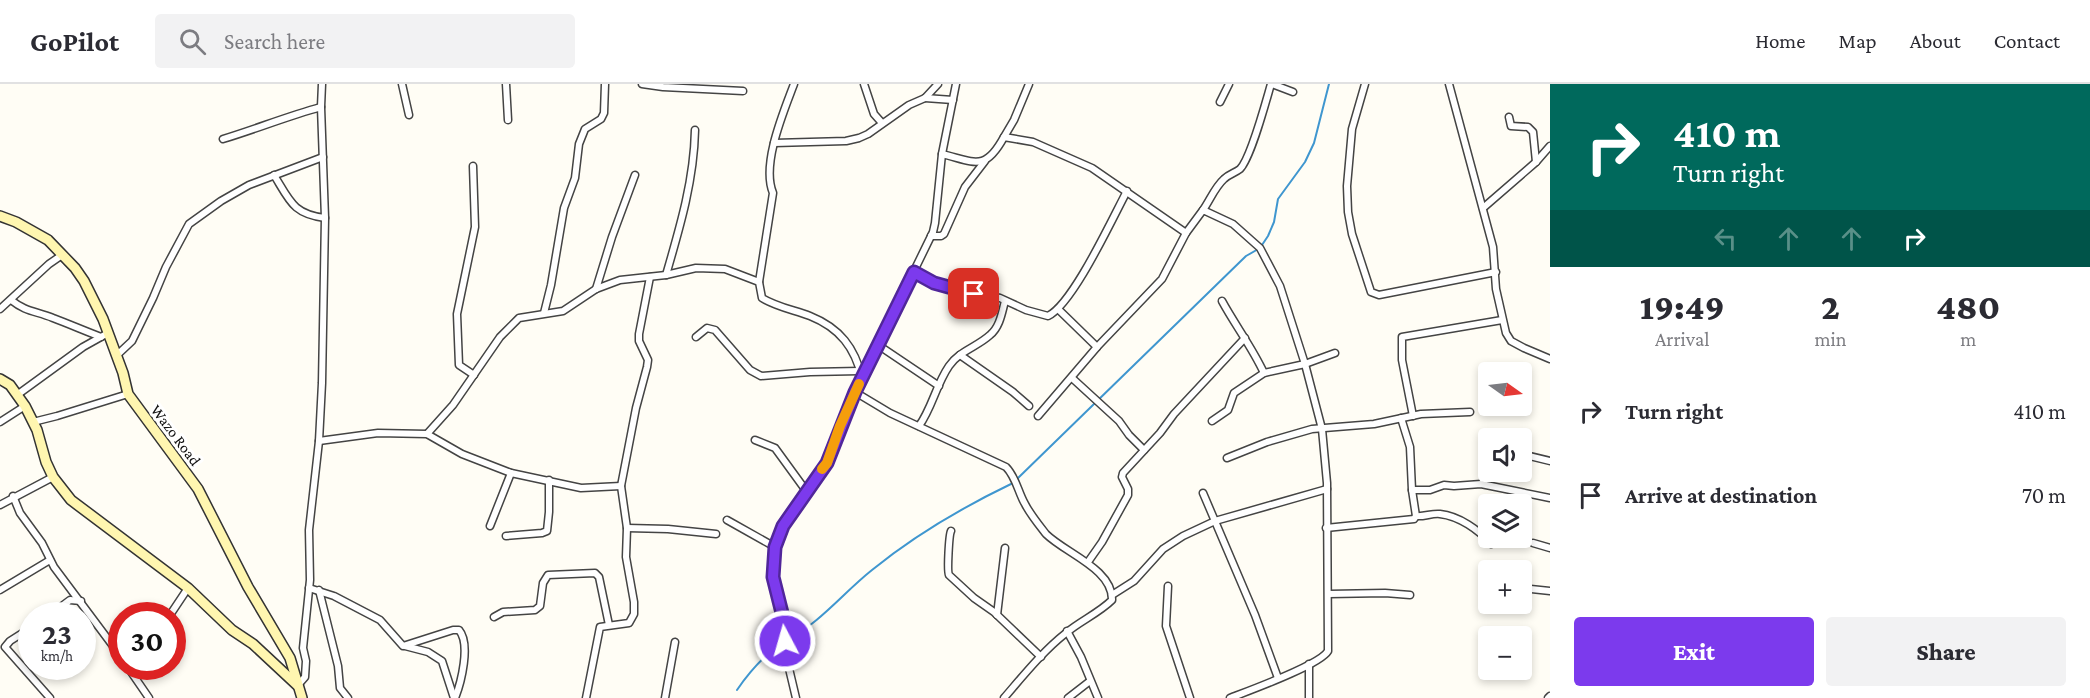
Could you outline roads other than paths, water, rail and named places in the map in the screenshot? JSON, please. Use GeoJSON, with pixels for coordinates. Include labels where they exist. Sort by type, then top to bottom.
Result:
{"type":"FeatureCollection","features":[{"type":"Feature","properties":{"kind":"main road","name":"Wazo Road"},"geometry":{"type":"LineString","coordinates":[[0,216],[48,240],[84,281],[94,300],[105,335],[116,356],[128,394],[198,489],[248,587],[290,658],[302,698]]}},
{"type":"Feature","properties":{"kind":"main road"},"geometry":{"type":"LineString","coordinates":[[0,379],[10,385],[25,406],[53,477],[71,500],[188,588],[232,630],[253,644],[298,685]]}},
{"type":"Feature","properties":{"kind":"street"},"geometry":{"type":"LineString","coordinates":[[298,685],[305,676],[306,661],[303,648],[309,588],[309,530],[319,441],[322,383],[325,218],[322,84]]}},
{"type":"Feature","properties":{"kind":"street"},"geometry":{"type":"LineString","coordinates":[[402,84],[408,115]]}},
{"type":"Feature","properties":{"kind":"street"},"geometry":{"type":"LineString","coordinates":[[506,84],[508,120]]}},
{"type":"Feature","properties":{"kind":"street"},"geometry":{"type":"LineString","coordinates":[[544,313],[564,208],[575,178],[579,144],[585,129],[601,119],[604,113],[605,84]]}},
{"type":"Feature","properties":{"kind":"street"},"geometry":{"type":"LineString","coordinates":[[642,84],[743,91]]}},
{"type":"Feature","properties":{"kind":"street"},"geometry":{"type":"LineString","coordinates":[[794,84],[774,143],[770,186],[773,193],[759,282],[762,298],[810,316],[832,328],[853,350],[861,375]]}},
{"type":"Feature","properties":{"kind":"street"},"geometry":{"type":"LineString","coordinates":[[864,84],[874,114],[882,123]]}},
{"type":"Feature","properties":{"kind":"street"},"geometry":{"type":"LineString","coordinates":[[774,143],[846,141],[868,135],[882,123],[926,98],[938,84]]}},
{"type":"Feature","properties":{"kind":"street"},"geometry":{"type":"LineString","coordinates":[[796,698],[787,660],[782,613],[773,577],[775,547],[783,526],[827,463],[861,375],[931,236],[936,223],[942,154],[956,84]]}},
{"type":"Feature","properties":{"kind":"street"},"geometry":{"type":"LineString","coordinates":[[931,236],[944,234],[966,187],[985,161],[991,157],[1014,120],[1029,84]]}},
{"type":"Feature","properties":{"kind":"street"},"geometry":{"type":"LineString","coordinates":[[1220,102],[1229,84]]}},
{"type":"Feature","properties":{"kind":"street"},"geometry":{"type":"LineString","coordinates":[[1038,416],[1097,347],[1162,279],[1186,233],[1222,180],[1240,169],[1254,138],[1272,84],[1293,92]]}},
{"type":"Feature","properties":{"kind":"street"},"geometry":{"type":"LineString","coordinates":[[1365,84],[1352,129],[1347,186],[1352,234],[1371,292],[1379,295],[1496,272]]}},
{"type":"Feature","properties":{"kind":"street"},"geometry":{"type":"LineString","coordinates":[[1449,84],[1472,161],[1493,247],[1496,289],[1506,333],[1511,340],[1533,353],[1550,359]]}},
{"type":"Feature","properties":{"kind":"street"},"geometry":{"type":"LineString","coordinates":[[926,98],[953,100]]}},
{"type":"Feature","properties":{"kind":"street"},"geometry":{"type":"LineString","coordinates":[[223,139],[321,107]]}},
{"type":"Feature","properties":{"kind":"street"},"geometry":{"type":"LineString","coordinates":[[1509,117],[1510,126],[1528,127],[1533,132],[1536,162]]}},
{"type":"Feature","properties":{"kind":"street"},"geometry":{"type":"LineString","coordinates":[[666,275],[687,204],[695,153],[695,130]]}},
{"type":"Feature","properties":{"kind":"street"},"geometry":{"type":"LineString","coordinates":[[1004,137],[1033,142],[1092,168],[1186,233]]}},
{"type":"Feature","properties":{"kind":"street"},"geometry":{"type":"LineString","coordinates":[[1483,208],[1536,162],[1550,146]]}},
{"type":"Feature","properties":{"kind":"street"},"geometry":{"type":"LineString","coordinates":[[942,154],[976,162],[985,161]]}},
{"type":"Feature","properties":{"kind":"street"},"geometry":{"type":"LineString","coordinates":[[116,356],[132,341],[166,267],[189,224],[249,185],[323,157]]}},
{"type":"Feature","properties":{"kind":"street"},"geometry":{"type":"LineString","coordinates":[[473,166],[475,226],[457,314],[459,365],[466,372],[474,375]]}},
{"type":"Feature","properties":{"kind":"street"},"geometry":{"type":"LineString","coordinates":[[596,289],[634,175]]}},
{"type":"Feature","properties":{"kind":"street"},"geometry":{"type":"LineString","coordinates":[[274,176],[294,208],[325,218]]}},
{"type":"Feature","properties":{"kind":"street"},"geometry":{"type":"LineString","coordinates":[[914,272],[934,283],[955,290],[991,296],[1048,316],[1058,309],[1088,265],[1127,191]]}},
{"type":"Feature","properties":{"kind":"street"},"geometry":{"type":"LineString","coordinates":[[1203,210],[1233,224],[1260,248],[1271,267],[1287,306],[1322,429],[1327,489],[1328,651],[1326,655],[1309,664],[1230,698]]}},
{"type":"Feature","properties":{"kind":"street"},"geometry":{"type":"LineString","coordinates":[[0,309],[62,255]]}},
{"type":"Feature","properties":{"kind":"street"},"geometry":{"type":"LineString","coordinates":[[427,434],[453,405],[510,325],[519,318],[563,311],[596,289],[620,280],[666,275],[696,268],[716,267],[736,272],[759,282]]}},
{"type":"Feature","properties":{"kind":"street"},"geometry":{"type":"LineString","coordinates":[[586,698],[600,627],[629,623],[634,614],[626,556],[627,528],[621,486],[648,360],[639,341],[639,334],[650,277]]}},
{"type":"Feature","properties":{"kind":"street"},"geometry":{"type":"LineString","coordinates":[[10,300],[27,311],[53,318],[87,333],[105,335]]}},
{"type":"Feature","properties":{"kind":"street"},"geometry":{"type":"LineString","coordinates":[[919,426],[926,417],[949,366],[960,355],[991,335],[998,323],[1005,301]]}},
{"type":"Feature","properties":{"kind":"street"},"geometry":{"type":"LineString","coordinates":[[1222,301],[1264,373]]}},
{"type":"Feature","properties":{"kind":"street"},"geometry":{"type":"LineString","coordinates":[[1058,309],[1097,347]]}},
{"type":"Feature","properties":{"kind":"street"},"geometry":{"type":"LineString","coordinates":[[1413,416],[1402,360],[1402,337],[1502,320]]}},
{"type":"Feature","properties":{"kind":"street"},"geometry":{"type":"LineString","coordinates":[[696,337],[707,327],[715,330],[750,370],[761,376],[810,372],[861,375]]}},
{"type":"Feature","properties":{"kind":"street"},"geometry":{"type":"LineString","coordinates":[[17,395],[83,346],[105,335]]}},
{"type":"Feature","properties":{"kind":"street"},"geometry":{"type":"LineString","coordinates":[[1088,562],[1128,495],[1128,489],[1122,477],[1123,473],[1245,338]]}},
{"type":"Feature","properties":{"kind":"street"},"geometry":{"type":"LineString","coordinates":[[878,345],[939,386]]}},
{"type":"Feature","properties":{"kind":"street"},"geometry":{"type":"LineString","coordinates":[[1212,421],[1228,410],[1234,393],[1264,373],[1305,364],[1335,353]]}},
{"type":"Feature","properties":{"kind":"street"},"geometry":{"type":"LineString","coordinates":[[960,355],[1029,406]]}},
{"type":"Feature","properties":{"kind":"street"},"geometry":{"type":"LineString","coordinates":[[1072,378],[1119,421],[1144,450]]}},
{"type":"Feature","properties":{"kind":"street"},"geometry":{"type":"LineString","coordinates":[[855,392],[890,413],[1006,467],[1011,472],[1025,505],[1046,534],[1073,555],[1088,562],[1098,572],[1112,595],[1112,600],[1107,605],[1067,631],[1004,698]]}},
{"type":"Feature","properties":{"kind":"street"},"geometry":{"type":"LineString","coordinates":[[33,422],[128,394]]}},
{"type":"Feature","properties":{"kind":"street"},"geometry":{"type":"LineString","coordinates":[[0,422],[25,406]]}},
{"type":"Feature","properties":{"kind":"street"},"geometry":{"type":"LineString","coordinates":[[1227,458],[1267,442],[1312,429],[1374,424],[1413,416],[1470,412]]}},
{"type":"Feature","properties":{"kind":"street"},"geometry":{"type":"LineString","coordinates":[[1401,418],[1410,447],[1416,516]]}},
{"type":"Feature","properties":{"kind":"street"},"geometry":{"type":"LineString","coordinates":[[319,441],[378,433],[427,434],[462,454],[511,473],[581,488],[621,486]]}},
{"type":"Feature","properties":{"kind":"street"},"geometry":{"type":"LineString","coordinates":[[755,440],[775,448],[807,492]]}},
{"type":"Feature","properties":{"kind":"street"},"geometry":{"type":"LineString","coordinates":[[1532,457],[1550,461]]}},
{"type":"Feature","properties":{"kind":"street"},"geometry":{"type":"LineString","coordinates":[[490,526],[511,473]]}},
{"type":"Feature","properties":{"kind":"street"},"geometry":{"type":"LineString","coordinates":[[0,505],[53,477]]}},
{"type":"Feature","properties":{"kind":"street"},"geometry":{"type":"LineString","coordinates":[[506,536],[542,534],[547,531],[549,480]]}},
{"type":"Feature","properties":{"kind":"street"},"geometry":{"type":"LineString","coordinates":[[1412,490],[1430,490],[1444,485],[1481,484],[1550,498]]}},
{"type":"Feature","properties":{"kind":"street"},"geometry":{"type":"LineString","coordinates":[[1112,595],[1134,581],[1173,541],[1215,521],[1327,489]]}},
{"type":"Feature","properties":{"kind":"street"},"geometry":{"type":"LineString","coordinates":[[1203,493],[1255,615],[1278,678]]}},
{"type":"Feature","properties":{"kind":"street"},"geometry":{"type":"LineString","coordinates":[[14,496],[20,513],[42,543],[50,560],[108,639]]}},
{"type":"Feature","properties":{"kind":"street"},"geometry":{"type":"LineString","coordinates":[[1326,528],[1441,514],[1478,533]]}},
{"type":"Feature","properties":{"kind":"street"},"geometry":{"type":"LineString","coordinates":[[727,520],[775,547]]}},
{"type":"Feature","properties":{"kind":"street"},"geometry":{"type":"LineString","coordinates":[[627,528],[716,534]]}},
{"type":"Feature","properties":{"kind":"street"},"geometry":{"type":"LineString","coordinates":[[951,531],[948,539],[950,554],[947,571],[949,575],[997,615],[1041,657]]}},
{"type":"Feature","properties":{"kind":"street"},"geometry":{"type":"LineString","coordinates":[[1533,543],[1550,548]]}},
{"type":"Feature","properties":{"kind":"street"},"geometry":{"type":"LineString","coordinates":[[997,615],[1005,548]]}},
{"type":"Feature","properties":{"kind":"street"},"geometry":{"type":"LineString","coordinates":[[0,590],[50,560]]}},
{"type":"Feature","properties":{"kind":"street"},"geometry":{"type":"LineString","coordinates":[[494,617],[503,612],[536,610],[540,606],[543,583],[548,575],[595,573],[599,578],[609,625]]}},
{"type":"Feature","properties":{"kind":"street"},"geometry":{"type":"LineString","coordinates":[[1168,586],[1166,626],[1190,698]]}},
{"type":"Feature","properties":{"kind":"street"},"geometry":{"type":"LineString","coordinates":[[179,602],[188,588]]}},
{"type":"Feature","properties":{"kind":"street"},"geometry":{"type":"LineString","coordinates":[[309,588],[349,603],[380,620],[400,645],[428,652],[442,661],[454,698]]}},
{"type":"Feature","properties":{"kind":"street"},"geometry":{"type":"LineString","coordinates":[[1532,589],[1550,591]]}},
{"type":"Feature","properties":{"kind":"street"},"geometry":{"type":"LineString","coordinates":[[319,590],[338,666],[340,688],[348,698]]}},
{"type":"Feature","properties":{"kind":"street"},"geometry":{"type":"LineString","coordinates":[[1329,594],[1393,593],[1410,596]]}},
{"type":"Feature","properties":{"kind":"street"},"geometry":{"type":"LineString","coordinates":[[67,602],[70,600],[81,601]]}},
{"type":"Feature","properties":{"kind":"street"},"geometry":{"type":"LineString","coordinates":[[405,646],[453,630],[462,633],[463,663],[460,684],[454,698]]}},
{"type":"Feature","properties":{"kind":"street"},"geometry":{"type":"LineString","coordinates":[[1067,631],[1098,698]]}},
{"type":"Feature","properties":{"kind":"street"},"geometry":{"type":"LineString","coordinates":[[18,636],[2,649],[50,698]]}},
{"type":"Feature","properties":{"kind":"street"},"geometry":{"type":"LineString","coordinates":[[664,698],[675,642]]}},
{"type":"Feature","properties":{"kind":"street"},"geometry":{"type":"LineString","coordinates":[[1308,698],[1309,664]]}},
{"type":"Feature","properties":{"kind":"street"},"geometry":{"type":"LineString","coordinates":[[137,680],[149,698]]}},
{"type":"Feature","properties":{"kind":"street"},"geometry":{"type":"LineString","coordinates":[[1068,698],[1090,681]]}},
{"type":"Feature","properties":{"kind":"waterway"},"geometry":{"type":"LineString","coordinates":[[1017,479],[1246,256],[1260,248],[1274,222],[1278,199],[1305,162],[1314,143],[1329,84]]}},
{"type":"Feature","properties":{"kind":"waterway"},"geometry":{"type":"LineString","coordinates":[[787,640],[811,625],[861,579],[922,533],[1013,483]]}},
{"type":"Feature","properties":{"kind":"waterway"},"geometry":{"type":"LineString","coordinates":[[737,690],[757,664],[782,643]]}}]}
